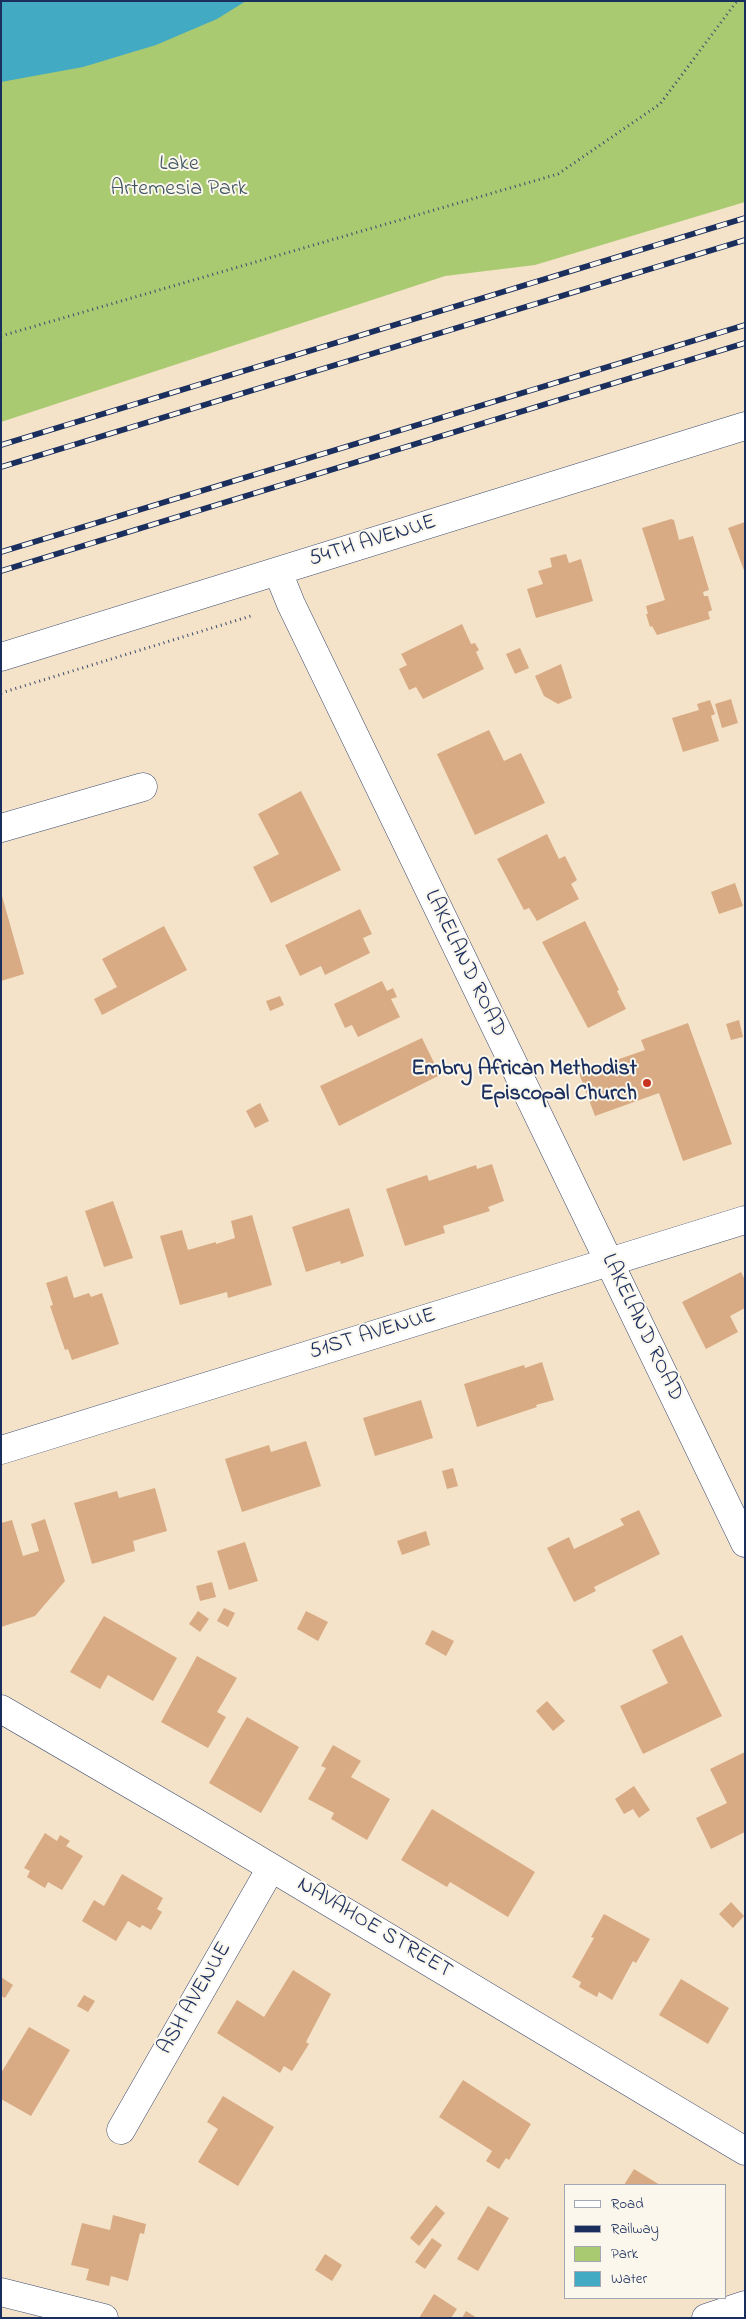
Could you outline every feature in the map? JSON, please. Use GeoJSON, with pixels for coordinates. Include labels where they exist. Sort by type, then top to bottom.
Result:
{"type":"FeatureCollection","features":[{"type":"Feature","properties":{"kind":"street","name":"54TH AVENUE"},"geometry":{"type":"LineString","coordinates":[[1,657],[745,426]]}},
{"type":"Feature","properties":{"kind":"street","name":"LAKELAND ROAD"},"geometry":{"type":"LineString","coordinates":[[278,572],[291,604],[745,1542]]}},
{"type":"Feature","properties":{"kind":"street"},"geometry":{"type":"LineString","coordinates":[[2,824],[143,786]]}},
{"type":"Feature","properties":{"kind":"street","name":"51ST AVENUE"},"geometry":{"type":"LineString","coordinates":[[1,1450],[745,1220]]}},
{"type":"Feature","properties":{"kind":"street","name":"NAVAHOE STREET"},"geometry":{"type":"LineString","coordinates":[[1,1710],[271,1868],[745,2151]]}},
{"type":"Feature","properties":{"kind":"street","name":"ASH AVENUE"},"geometry":{"type":"LineString","coordinates":[[121,2130],[271,1868]]}},
{"type":"Feature","properties":{"kind":"street"},"geometry":{"type":"LineString","coordinates":[[1,2292],[104,2318]]}},
{"type":"Feature","properties":{"kind":"street"},"geometry":{"type":"LineString","coordinates":[[706,2318],[745,2306]]}},
{"type":"Feature","properties":{"kind":"path"},"geometry":{"type":"LineString","coordinates":[[1,336],[558,174],[660,104],[737,1]]}},
{"type":"Feature","properties":{"kind":"path"},"geometry":{"type":"LineString","coordinates":[[1,693],[254,615]]}},
{"type":"Feature","properties":{"kind":"green space","name":"Lake Artemesia Park"},"geometry":{"type":"Polygon","coordinates":[[[1,1],[745,1],[745,202],[535,265],[445,276],[1,422],[1,1]]]}},
{"type":"Feature","properties":{"kind":"water"},"geometry":{"type":"Polygon","coordinates":[[[1,1],[246,1],[217,19],[156,45],[83,67],[1,82],[1,1]]]}},
{"type":"Feature","properties":{"kind":"building"},"geometry":{"type":"Polygon","coordinates":[[[671,519],[674,520],[679,540],[693,536],[709,590],[703,592],[704,596],[708,596],[712,610],[708,612],[710,619],[657,635],[652,626],[650,627],[646,606],[665,600],[642,528],[671,519]]]}},
{"type":"Feature","properties":{"kind":"building"},"geometry":{"type":"Polygon","coordinates":[[[745,522],[745,573],[728,528],[745,522]]]}},
{"type":"Feature","properties":{"kind":"building"},"geometry":{"type":"Polygon","coordinates":[[[566,554],[569,563],[581,559],[593,601],[536,618],[527,589],[543,584],[538,571],[552,567],[550,558],[566,554]]]}},
{"type":"Feature","properties":{"kind":"building"},"geometry":{"type":"Polygon","coordinates":[[[462,624],[471,644],[475,643],[479,650],[476,652],[484,669],[423,699],[416,687],[409,690],[399,669],[407,665],[401,654],[462,624]]]}},
{"type":"Feature","properties":{"kind":"building"},"geometry":{"type":"Polygon","coordinates":[[[520,648],[529,668],[515,674],[506,654],[520,648]]]}},
{"type":"Feature","properties":{"kind":"building"},"geometry":{"type":"Polygon","coordinates":[[[561,664],[572,698],[558,704],[544,696],[535,676],[561,664]]]}},
{"type":"Feature","properties":{"kind":"building"},"geometry":{"type":"Polygon","coordinates":[[[731,699],[738,723],[722,728],[715,704],[731,699]]]}},
{"type":"Feature","properties":{"kind":"building"},"geometry":{"type":"Polygon","coordinates":[[[710,700],[715,714],[711,716],[719,741],[683,752],[672,718],[699,710],[697,704],[710,700]]]}},
{"type":"Feature","properties":{"kind":"building"},"geometry":{"type":"Polygon","coordinates":[[[489,730],[504,761],[521,753],[545,803],[475,835],[437,754],[489,730]]]}},
{"type":"Feature","properties":{"kind":"building"},"geometry":{"type":"Polygon","coordinates":[[[301,791],[341,870],[271,903],[253,867],[279,854],[258,814],[301,791]]]}},
{"type":"Feature","properties":{"kind":"building"},"geometry":{"type":"Polygon","coordinates":[[[547,834],[559,859],[565,856],[577,880],[571,884],[579,899],[537,921],[529,908],[524,910],[497,859],[547,834]]]}},
{"type":"Feature","properties":{"kind":"building"},"geometry":{"type":"Polygon","coordinates":[[[735,883],[743,906],[719,914],[711,892],[735,883]]]}},
{"type":"Feature","properties":{"kind":"building"},"geometry":{"type":"Polygon","coordinates":[[[1,897],[24,974],[1,981],[1,897]]]}},
{"type":"Feature","properties":{"kind":"building"},"geometry":{"type":"Polygon","coordinates":[[[360,909],[372,934],[363,938],[370,953],[325,975],[321,966],[300,976],[285,945],[360,909]]]}},
{"type":"Feature","properties":{"kind":"building"},"geometry":{"type":"Polygon","coordinates":[[[585,921],[619,990],[617,991],[626,1009],[588,1028],[542,942],[585,921]]]}},
{"type":"Feature","properties":{"kind":"building"},"geometry":{"type":"Polygon","coordinates":[[[164,926],[187,970],[102,1015],[94,999],[117,987],[102,959],[164,926]]]}},
{"type":"Feature","properties":{"kind":"building"},"geometry":{"type":"Polygon","coordinates":[[[382,981],[387,991],[393,988],[397,997],[391,999],[400,1017],[358,1037],[352,1025],[345,1028],[334,1004],[382,981]]]}},
{"type":"Feature","properties":{"kind":"building"},"geometry":{"type":"Polygon","coordinates":[[[280,996],[284,1005],[270,1011],[266,1001],[280,996]]]}},
{"type":"Feature","properties":{"kind":"building"},"geometry":{"type":"Polygon","coordinates":[[[739,1020],[743,1037],[731,1040],[726,1024],[739,1020]]]}},
{"type":"Feature","properties":{"kind":"building","name":"Embry African Methodist Episcopal Church"},"geometry":{"type":"Polygon","coordinates":[[[688,1023],[732,1144],[683,1161],[659,1093],[595,1116],[579,1073],[645,1050],[641,1040],[688,1023]]]}},
{"type":"Feature","properties":{"kind":"building"},"geometry":{"type":"Polygon","coordinates":[[[422,1038],[440,1075],[339,1126],[320,1086],[422,1038]]]}},
{"type":"Feature","properties":{"kind":"building"},"geometry":{"type":"Polygon","coordinates":[[[260,1103],[269,1121],[255,1128],[246,1111],[260,1103]]]}},
{"type":"Feature","properties":{"kind":"building"},"geometry":{"type":"Polygon","coordinates":[[[492,1164],[504,1201],[488,1207],[490,1211],[443,1226],[445,1233],[405,1246],[386,1189],[427,1175],[429,1181],[476,1165],[477,1169],[492,1164]]]}},
{"type":"Feature","properties":{"kind":"building"},"geometry":{"type":"Polygon","coordinates":[[[113,1201],[133,1258],[104,1267],[85,1211],[113,1201]]]}},
{"type":"Feature","properties":{"kind":"building"},"geometry":{"type":"Polygon","coordinates":[[[349,1208],[364,1256],[341,1264],[340,1261],[306,1272],[292,1227],[349,1208]]]}},
{"type":"Feature","properties":{"kind":"building"},"geometry":{"type":"Polygon","coordinates":[[[252,1215],[272,1285],[228,1298],[227,1292],[180,1305],[160,1236],[182,1230],[188,1250],[216,1242],[216,1244],[235,1238],[231,1221],[252,1215]]]}},
{"type":"Feature","properties":{"kind":"building"},"geometry":{"type":"Polygon","coordinates":[[[741,1272],[745,1280],[745,1308],[730,1316],[738,1332],[706,1349],[682,1302],[741,1272]]]}},
{"type":"Feature","properties":{"kind":"building"},"geometry":{"type":"Polygon","coordinates":[[[67,1276],[74,1298],[89,1293],[91,1297],[102,1293],[119,1344],[72,1360],[68,1349],[65,1350],[50,1306],[53,1305],[46,1283],[67,1276]]]}},
{"type":"Feature","properties":{"kind":"building"},"geometry":{"type":"Polygon","coordinates":[[[542,1362],[554,1400],[477,1427],[464,1384],[524,1365],[525,1368],[542,1362]]]}},
{"type":"Feature","properties":{"kind":"building"},"geometry":{"type":"Polygon","coordinates":[[[421,1400],[433,1438],[375,1456],[363,1418],[421,1400]]]}},
{"type":"Feature","properties":{"kind":"building"},"geometry":{"type":"Polygon","coordinates":[[[306,1441],[321,1486],[242,1512],[225,1459],[269,1445],[271,1452],[306,1441]]]}},
{"type":"Feature","properties":{"kind":"building"},"geometry":{"type":"Polygon","coordinates":[[[453,1468],[458,1486],[447,1489],[442,1471],[453,1468]]]}},
{"type":"Feature","properties":{"kind":"building"},"geometry":{"type":"Polygon","coordinates":[[[155,1488],[167,1531],[133,1541],[135,1551],[92,1564],[74,1503],[117,1491],[119,1498],[155,1488]]]}},
{"type":"Feature","properties":{"kind":"building"},"geometry":{"type":"Polygon","coordinates":[[[639,1510],[660,1554],[594,1587],[596,1591],[574,1602],[547,1548],[569,1537],[574,1549],[624,1525],[620,1519],[639,1510]]]}},
{"type":"Feature","properties":{"kind":"building"},"geometry":{"type":"Polygon","coordinates":[[[45,1519],[65,1581],[35,1616],[1,1627],[1,1523],[12,1520],[23,1556],[39,1551],[31,1524],[45,1519]]]}},
{"type":"Feature","properties":{"kind":"building"},"geometry":{"type":"Polygon","coordinates":[[[426,1531],[430,1545],[402,1555],[397,1541],[426,1531]]]}},
{"type":"Feature","properties":{"kind":"building"},"geometry":{"type":"Polygon","coordinates":[[[245,1542],[258,1581],[229,1590],[217,1551],[245,1542]]]}},
{"type":"Feature","properties":{"kind":"building"},"geometry":{"type":"Polygon","coordinates":[[[212,1582],[216,1597],[200,1601],[196,1586],[212,1582]]]}},
{"type":"Feature","properties":{"kind":"building"},"geometry":{"type":"Polygon","coordinates":[[[224,1608],[235,1613],[228,1627],[217,1621],[224,1608]]]}},
{"type":"Feature","properties":{"kind":"building"},"geometry":{"type":"Polygon","coordinates":[[[198,1611],[209,1619],[200,1632],[189,1624],[198,1611]]]}},
{"type":"Feature","properties":{"kind":"building"},"geometry":{"type":"Polygon","coordinates":[[[306,1611],[328,1622],[318,1641],[297,1629],[306,1611]]]}},
{"type":"Feature","properties":{"kind":"building"},"geometry":{"type":"Polygon","coordinates":[[[104,1616],[177,1658],[153,1701],[108,1675],[100,1689],[70,1672],[104,1616]]]}},
{"type":"Feature","properties":{"kind":"building"},"geometry":{"type":"Polygon","coordinates":[[[432,1630],[454,1641],[446,1656],[425,1644],[432,1630]]]}},
{"type":"Feature","properties":{"kind":"building"},"geometry":{"type":"Polygon","coordinates":[[[682,1635],[722,1716],[643,1754],[620,1706],[668,1683],[652,1650],[682,1635]]]}},
{"type":"Feature","properties":{"kind":"building"},"geometry":{"type":"Polygon","coordinates":[[[197,1656],[237,1678],[217,1712],[226,1717],[208,1748],[161,1722],[197,1656]]]}},
{"type":"Feature","properties":{"kind":"building"},"geometry":{"type":"Polygon","coordinates":[[[547,1701],[565,1721],[553,1731],[536,1711],[547,1701]]]}},
{"type":"Feature","properties":{"kind":"building"},"geometry":{"type":"Polygon","coordinates":[[[247,1717],[299,1747],[261,1813],[209,1783],[247,1717]]]}},
{"type":"Feature","properties":{"kind":"building"},"geometry":{"type":"Polygon","coordinates":[[[333,1745],[361,1761],[351,1777],[390,1799],[367,1840],[331,1819],[334,1813],[308,1799],[326,1768],[321,1766],[333,1745]]]}},
{"type":"Feature","properties":{"kind":"building"},"geometry":{"type":"Polygon","coordinates":[[[745,1752],[745,1832],[711,1849],[696,1818],[727,1803],[710,1769],[745,1752]]]}},
{"type":"Feature","properties":{"kind":"building"},"geometry":{"type":"Polygon","coordinates":[[[634,1786],[650,1810],[639,1818],[633,1809],[624,1814],[615,1799],[634,1786]]]}},
{"type":"Feature","properties":{"kind":"building"},"geometry":{"type":"Polygon","coordinates":[[[432,1809],[535,1872],[508,1917],[450,1882],[447,1887],[401,1860],[432,1809]]]}},
{"type":"Feature","properties":{"kind":"building"},"geometry":{"type":"Polygon","coordinates":[[[45,1833],[57,1841],[60,1835],[70,1841],[66,1846],[83,1856],[62,1890],[48,1882],[45,1888],[27,1877],[30,1871],[24,1868],[45,1833]]]}},
{"type":"Feature","properties":{"kind":"building"},"geometry":{"type":"Polygon","coordinates":[[[122,1874],[163,1898],[157,1909],[162,1912],[151,1930],[142,1925],[140,1928],[128,1921],[116,1941],[82,1921],[94,1900],[104,1906],[122,1874]]]}},
{"type":"Feature","properties":{"kind":"building"},"geometry":{"type":"Polygon","coordinates":[[[731,1902],[744,1916],[733,1928],[719,1914],[731,1902]]]}},
{"type":"Feature","properties":{"kind":"building"},"geometry":{"type":"Polygon","coordinates":[[[604,1914],[650,1939],[636,1963],[633,1961],[612,2000],[599,1992],[597,1997],[579,1987],[581,1982],[572,1977],[594,1938],[591,1937],[604,1914]]]}},
{"type":"Feature","properties":{"kind":"building"},"geometry":{"type":"Polygon","coordinates":[[[293,1970],[331,1994],[306,2042],[309,2044],[292,2071],[284,2066],[280,2073],[217,2033],[237,2000],[264,2017],[293,1970]]]}},
{"type":"Feature","properties":{"kind":"building"},"geometry":{"type":"Polygon","coordinates":[[[1,1977],[13,1985],[5,1998],[1,1996],[1,1977]]]}},
{"type":"Feature","properties":{"kind":"building"},"geometry":{"type":"Polygon","coordinates":[[[681,1979],[729,2008],[708,2044],[659,2015],[681,1979]]]}},
{"type":"Feature","properties":{"kind":"building"},"geometry":{"type":"Polygon","coordinates":[[[84,1995],[95,2001],[88,2012],[77,2006],[84,1995]]]}},
{"type":"Feature","properties":{"kind":"building"},"geometry":{"type":"Polygon","coordinates":[[[29,2027],[70,2050],[31,2116],[1,2099],[1,2073],[29,2027]]]}},
{"type":"Feature","properties":{"kind":"building"},"geometry":{"type":"Polygon","coordinates":[[[463,2080],[531,2124],[509,2160],[506,2158],[499,2169],[486,2161],[492,2151],[439,2117],[463,2080]]]}},
{"type":"Feature","properties":{"kind":"building"},"geometry":{"type":"Polygon","coordinates":[[[223,2096],[274,2127],[238,2186],[198,2162],[218,2129],[207,2122],[223,2096]]]}},
{"type":"Feature","properties":{"kind":"building"},"geometry":{"type":"Polygon","coordinates":[[[634,2169],[658,2184],[625,2184],[634,2169]]]}},
{"type":"Feature","properties":{"kind":"building"},"geometry":{"type":"Polygon","coordinates":[[[436,2205],[445,2213],[419,2246],[410,2238],[436,2205]]]}},
{"type":"Feature","properties":{"kind":"building"},"geometry":{"type":"Polygon","coordinates":[[[488,2206],[509,2218],[478,2271],[457,2259],[488,2206]]]}},
{"type":"Feature","properties":{"kind":"building"},"geometry":{"type":"Polygon","coordinates":[[[113,2215],[146,2224],[144,2234],[140,2233],[128,2281],[111,2276],[109,2286],[86,2280],[89,2269],[71,2265],[82,2223],[110,2230],[113,2215]]]}},
{"type":"Feature","properties":{"kind":"building"},"geometry":{"type":"Polygon","coordinates":[[[432,2238],[442,2245],[425,2269],[415,2262],[432,2238]]]}},
{"type":"Feature","properties":{"kind":"building"},"geometry":{"type":"Polygon","coordinates":[[[325,2254],[342,2265],[332,2281],[315,2270],[325,2254]]]}},
{"type":"Feature","properties":{"kind":"building"},"geometry":{"type":"Polygon","coordinates":[[[434,2294],[457,2309],[451,2318],[419,2318],[434,2294]]]}},
{"type":"Feature","properties":{"kind":"building"},"geometry":{"type":"Polygon","coordinates":[[[466,2311],[477,2318],[462,2318],[466,2311]]]}},
{"type":"Feature","properties":{"kind":"railway"},"geometry":{"type":"LineString","coordinates":[[1,445],[745,218]]}},
{"type":"Feature","properties":{"kind":"railway"},"geometry":{"type":"LineString","coordinates":[[1,467],[745,240]]}},
{"type":"Feature","properties":{"kind":"railway"},"geometry":{"type":"LineString","coordinates":[[1,552],[745,325]]}},
{"type":"Feature","properties":{"kind":"railway"},"geometry":{"type":"LineString","coordinates":[[1,571],[745,343]]}},
{"type":"Feature","properties":{"kind":"place","name":"Embry African Methodist Episcopal Church"},"geometry":{"type":"Point","coordinates":[647,1083]}}]}
